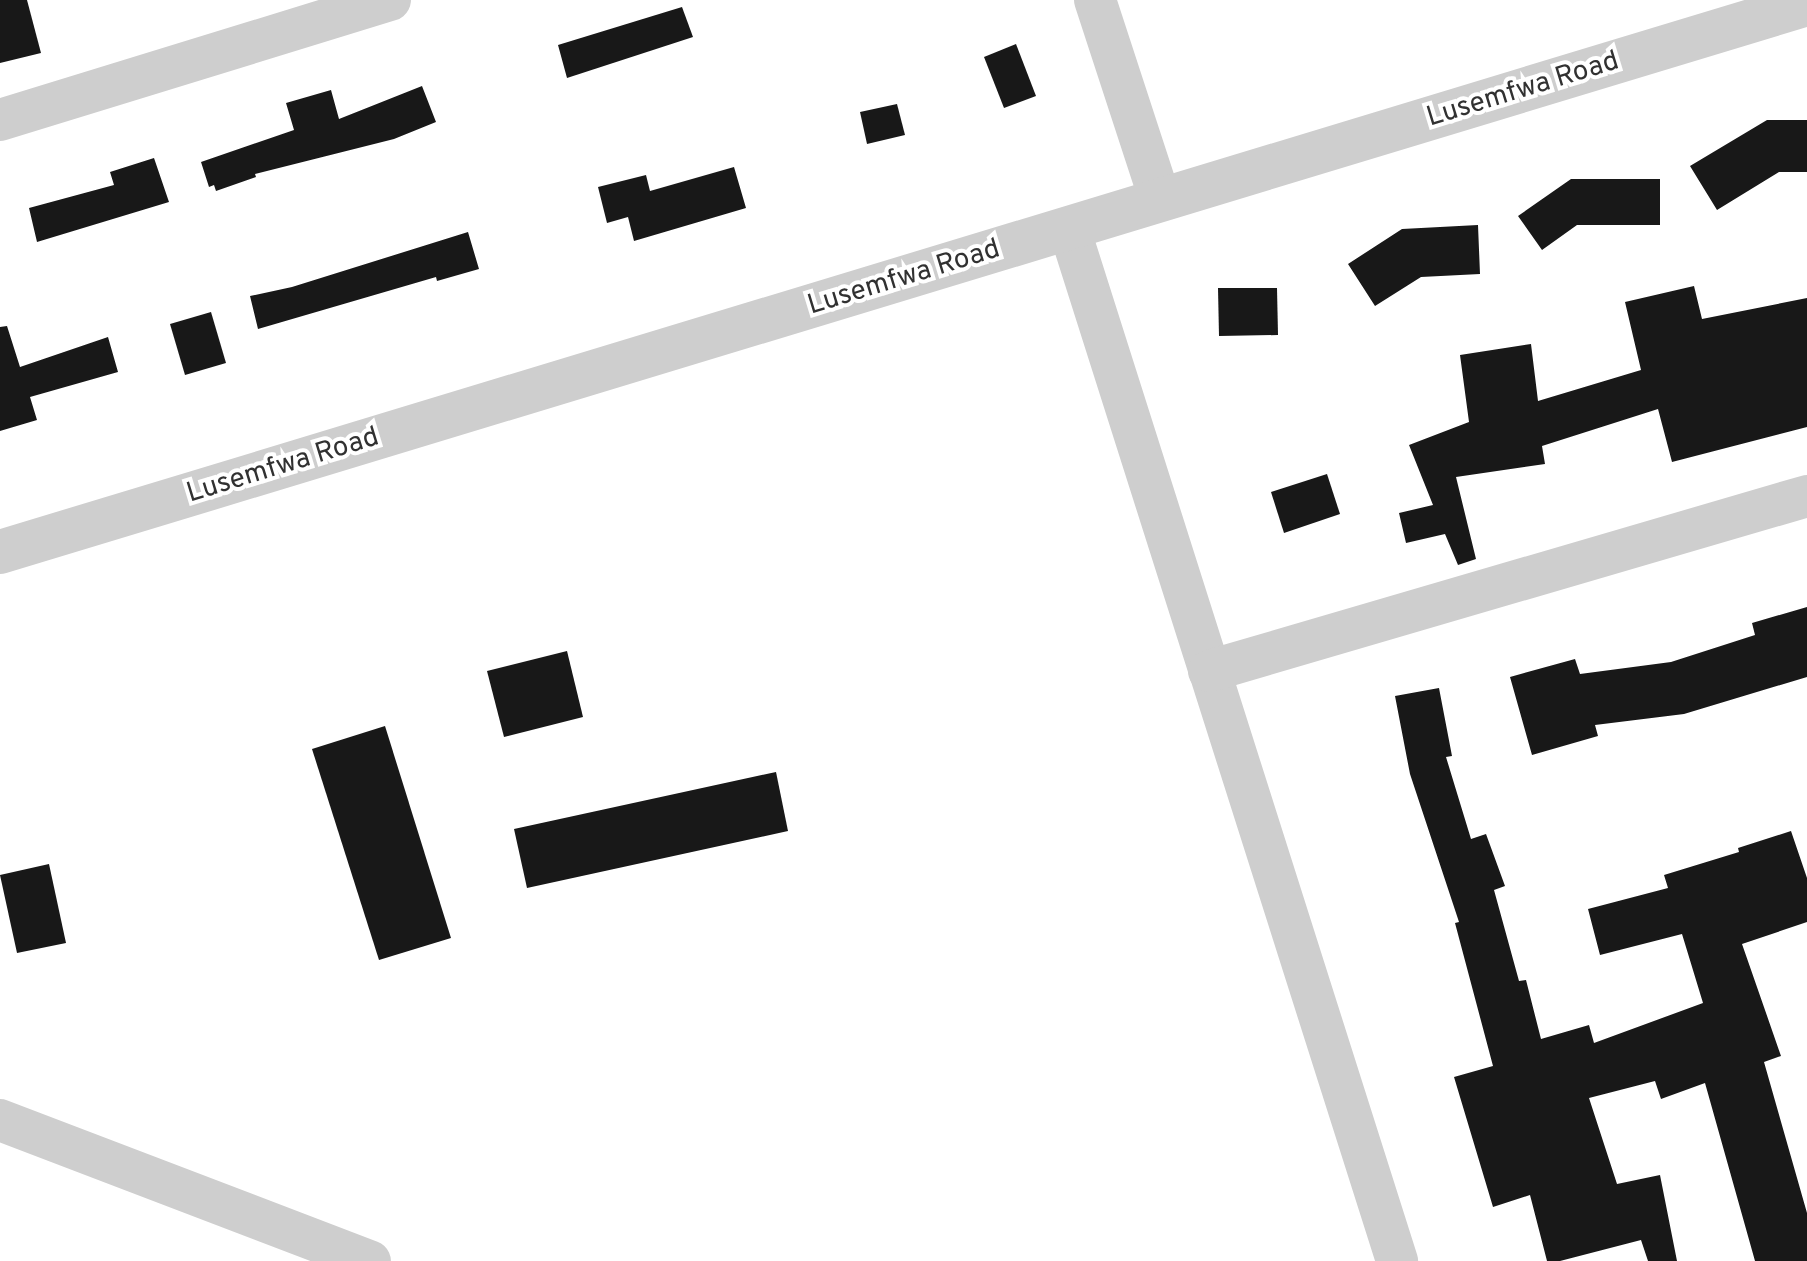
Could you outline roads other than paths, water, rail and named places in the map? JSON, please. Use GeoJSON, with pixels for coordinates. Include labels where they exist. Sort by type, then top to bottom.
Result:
{"type":"FeatureCollection","features":[{"type":"Feature","properties":{"kind":"street"},"geometry":{"type":"LineString","coordinates":[[0,120],[390,0]]}},
{"type":"Feature","properties":{"kind":"street"},"geometry":{"type":"LineString","coordinates":[[1095,0],[1160,199]]}},
{"type":"Feature","properties":{"kind":"street","name":"Lusemfwa Road"},"geometry":{"type":"LineString","coordinates":[[0,552],[1807,4]]}},
{"type":"Feature","properties":{"kind":"street"},"geometry":{"type":"LineString","coordinates":[[1069,228],[1397,1261]]}},
{"type":"Feature","properties":{"kind":"street"},"geometry":{"type":"LineString","coordinates":[[1209,671],[1807,496]]}},
{"type":"Feature","properties":{"kind":"street"},"geometry":{"type":"LineString","coordinates":[[0,1120],[370,1261]]}}]}
